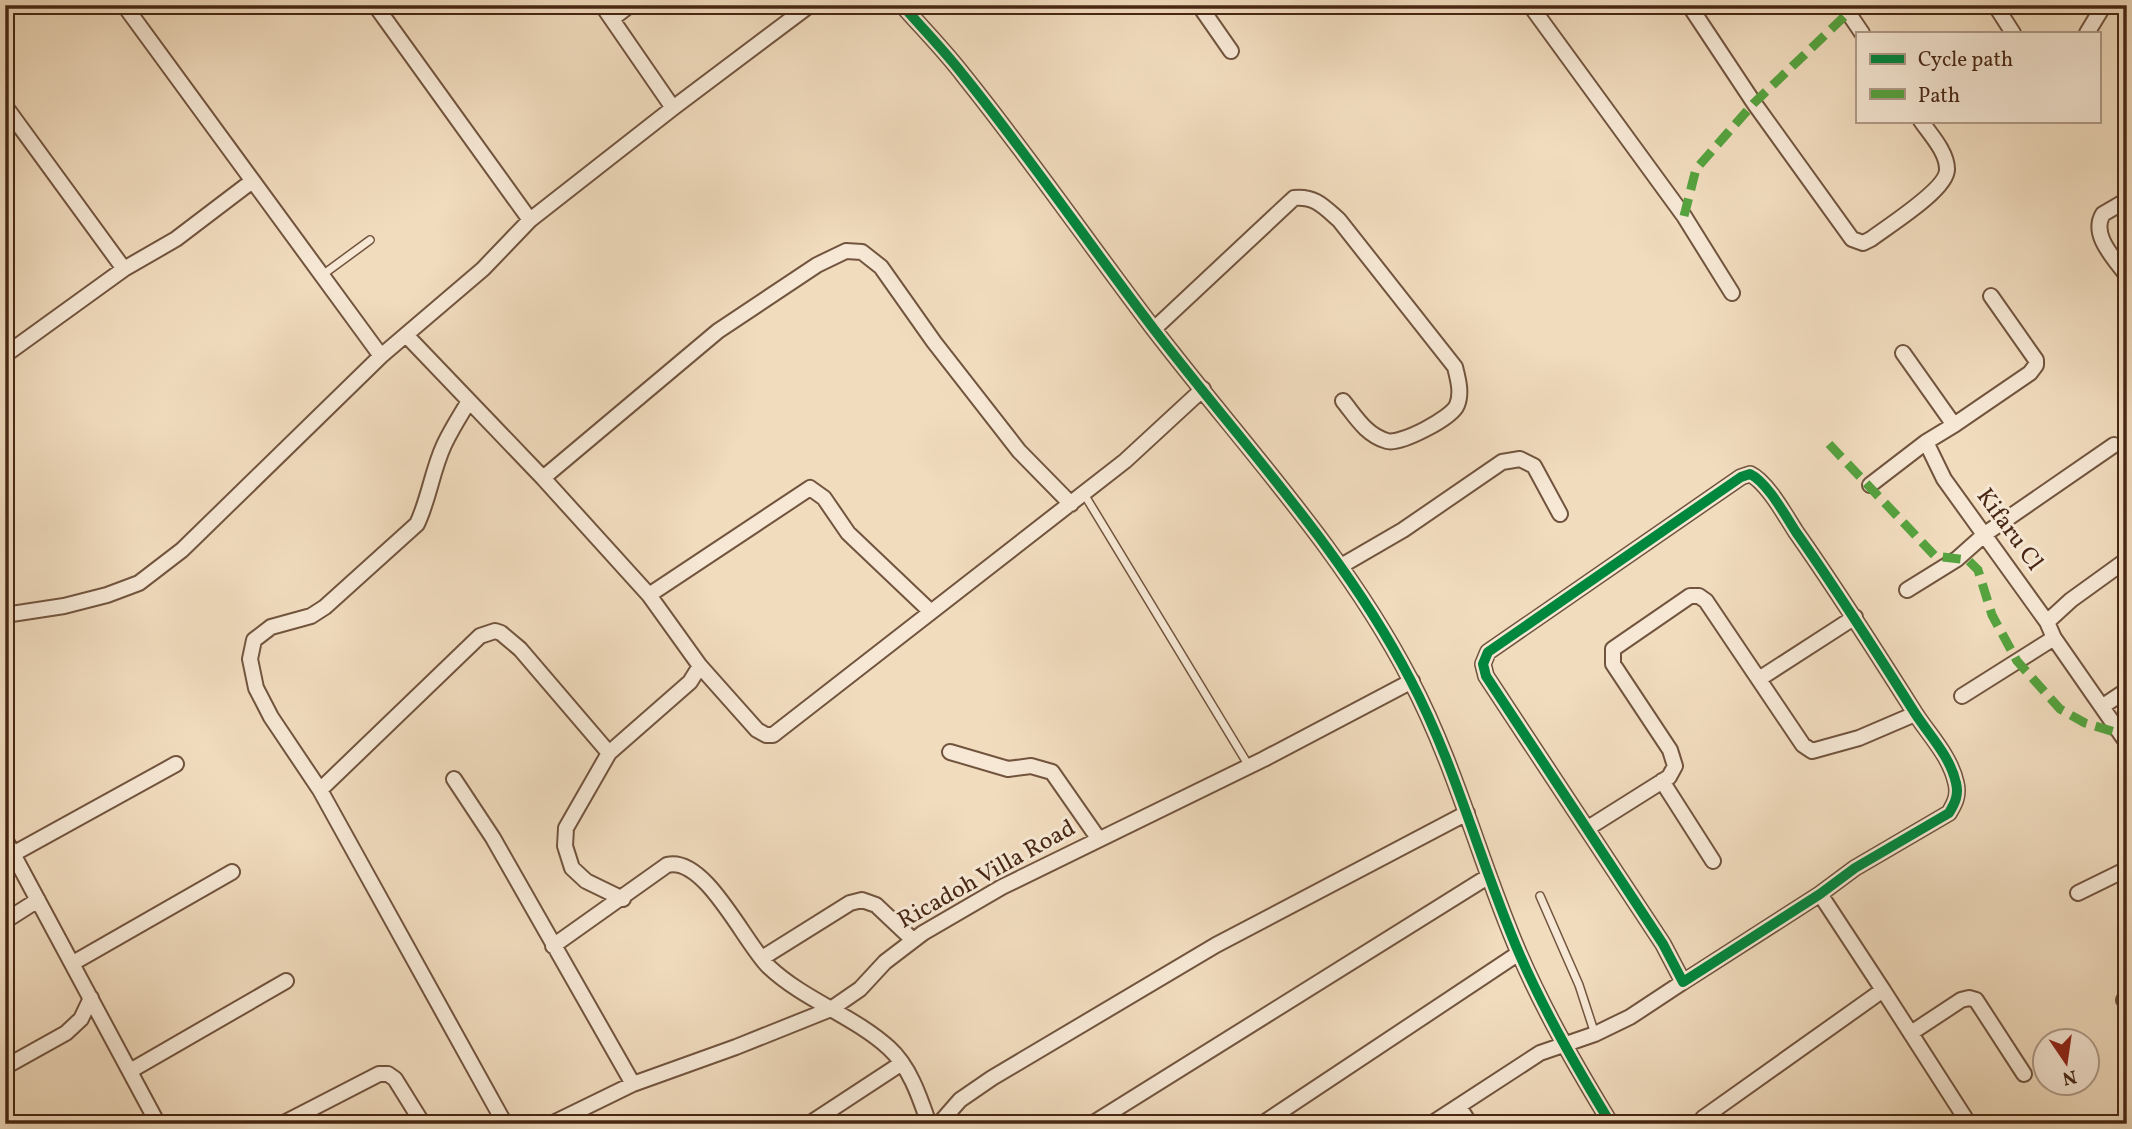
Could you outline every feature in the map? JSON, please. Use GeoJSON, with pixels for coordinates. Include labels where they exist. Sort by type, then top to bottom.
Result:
{"type":"FeatureCollection","features":[{"type":"Feature","properties":{"kind":"street"},"geometry":{"type":"LineString","coordinates":[[124,5],[381,356]]}},
{"type":"Feature","properties":{"kind":"street"},"geometry":{"type":"LineString","coordinates":[[375,5],[530,220]]}},
{"type":"Feature","properties":{"kind":"street"},"geometry":{"type":"LineString","coordinates":[[602,5],[673,108]]}},
{"type":"Feature","properties":{"kind":"street"},"geometry":{"type":"LineString","coordinates":[[611,19],[630,5]]}},
{"type":"Feature","properties":{"kind":"street"},"geometry":{"type":"LineString","coordinates":[[5,615],[64,606],[139,583],[182,550],[381,356],[483,269],[530,220],[810,5]]}},
{"type":"Feature","properties":{"kind":"street"},"geometry":{"type":"LineString","coordinates":[[902,5],[962,74],[1154,329],[1341,566],[1382,627],[1412,681],[1447,758],[1519,953],[1563,1046],[1611,1124]]}},
{"type":"Feature","properties":{"kind":"street"},"geometry":{"type":"LineString","coordinates":[[1199,5],[1231,51]]}},
{"type":"Feature","properties":{"kind":"street"},"geometry":{"type":"LineString","coordinates":[[1530,5],[1685,216],[1732,293]]}},
{"type":"Feature","properties":{"kind":"street"},"geometry":{"type":"LineString","coordinates":[[1689,5],[1754,103],[1852,239],[1863,243],[1871,239],[1932,193],[1947,175],[1948,166],[1943,153],[1922,122]]}},
{"type":"Feature","properties":{"kind":"street"},"geometry":{"type":"LineString","coordinates":[[1843,5],[1861,32]]}},
{"type":"Feature","properties":{"kind":"street"},"geometry":{"type":"LineString","coordinates":[[1995,5],[2012,32]]}},
{"type":"Feature","properties":{"kind":"street"},"geometry":{"type":"LineString","coordinates":[[2088,32],[2104,5]]}},
{"type":"Feature","properties":{"kind":"street"},"geometry":{"type":"LineString","coordinates":[[5,106],[124,269]]}},
{"type":"Feature","properties":{"kind":"street"},"geometry":{"type":"LineString","coordinates":[[5,355],[124,269],[176,239],[251,182]]}},
{"type":"Feature","properties":{"kind":"street"},"geometry":{"type":"LineString","coordinates":[[1154,329],[1294,198],[1306,197],[1318,202],[1339,220],[1455,367],[1459,380],[1457,406],[1449,416],[1406,438],[1390,442],[1370,434],[1343,401]]}},
{"type":"Feature","properties":{"kind":"street"},"geometry":{"type":"LineString","coordinates":[[2127,200],[2103,214],[2098,227],[2101,237],[2127,276]]}},
{"type":"Feature","properties":{"kind":"street"},"geometry":{"type":"LineString","coordinates":[[543,478],[718,331],[817,265],[846,251],[862,252],[881,267],[934,342],[1019,451],[1072,504]]}},
{"type":"Feature","properties":{"kind":"street"},"geometry":{"type":"LineString","coordinates":[[1870,485],[1926,442],[2030,373],[2036,365],[2036,359],[1991,296]]}},
{"type":"Feature","properties":{"kind":"street"},"geometry":{"type":"LineString","coordinates":[[407,336],[543,478],[649,595],[700,666],[757,730],[765,735],[773,735],[930,611],[1072,504],[1125,461],[1203,389]]}},
{"type":"Feature","properties":{"kind":"street"},"geometry":{"type":"LineString","coordinates":[[1903,353],[1954,425]]}},
{"type":"Feature","properties":{"kind":"street"},"geometry":{"type":"LineString","coordinates":[[469,401],[444,445],[417,524],[326,607],[311,616],[271,627],[254,640],[250,659],[256,688],[271,717],[320,790],[505,1124]]}},
{"type":"Feature","properties":{"kind":"street","name":"Kifaru Cl"},"geometry":{"type":"LineString","coordinates":[[1926,442],[1944,479],[2047,622],[2054,638],[2127,743]]}},
{"type":"Feature","properties":{"kind":"street"},"geometry":{"type":"LineString","coordinates":[[1907,590],[1957,559],[1985,534],[2114,445]]}},
{"type":"Feature","properties":{"kind":"street"},"geometry":{"type":"LineString","coordinates":[[1341,566],[1403,530],[1502,462],[1520,458],[1534,466],[1560,514]]}},
{"type":"Feature","properties":{"kind":"street"},"geometry":{"type":"LineString","coordinates":[[1431,1124],[1540,1053],[1595,1034],[1630,1017],[1820,894],[1855,868],[1949,813],[1957,798],[1956,783],[1944,754],[1771,495],[1750,474],[1741,477],[1673,522],[1488,652],[1483,664],[1486,676],[1663,944],[1683,982]]}},
{"type":"Feature","properties":{"kind":"street"},"geometry":{"type":"LineString","coordinates":[[649,595],[810,488],[824,498],[848,533],[930,611]]}},
{"type":"Feature","properties":{"kind":"street"},"geometry":{"type":"LineString","coordinates":[[2047,622],[2071,600],[2125,561]]}},
{"type":"Feature","properties":{"kind":"street"},"geometry":{"type":"LineString","coordinates":[[1588,828],[1669,777],[1675,766],[1670,750],[1613,664],[1613,649],[1690,596],[1699,596],[1715,614],[1803,745],[1812,751],[1858,737],[1915,714]]}},
{"type":"Feature","properties":{"kind":"street"},"geometry":{"type":"LineString","coordinates":[[1759,679],[1855,617]]}},
{"type":"Feature","properties":{"kind":"street"},"geometry":{"type":"LineString","coordinates":[[320,790],[480,636],[495,631],[520,649],[610,753]]}},
{"type":"Feature","properties":{"kind":"street"},"geometry":{"type":"LineString","coordinates":[[1962,696],[2054,638]]}},
{"type":"Feature","properties":{"kind":"street"},"geometry":{"type":"LineString","coordinates":[[623,898],[586,881],[572,868],[565,846],[566,828],[610,753],[682,690],[700,666]]}},
{"type":"Feature","properties":{"kind":"street","name":"Ricadoh Villa Road"},"geometry":{"type":"LineString","coordinates":[[551,1124],[633,1084],[831,1009],[860,989],[885,962],[913,940],[1002,887],[1249,766],[1412,681]]}},
{"type":"Feature","properties":{"kind":"street"},"geometry":{"type":"LineString","coordinates":[[2103,706],[2127,690]]}},
{"type":"Feature","properties":{"kind":"street"},"geometry":{"type":"LineString","coordinates":[[950,752],[1008,769],[1031,766],[1052,772],[1098,838]]}},
{"type":"Feature","properties":{"kind":"street"},"geometry":{"type":"LineString","coordinates":[[13,854],[176,764]]}},
{"type":"Feature","properties":{"kind":"street"},"geometry":{"type":"LineString","coordinates":[[454,779],[493,838],[633,1084]]}},
{"type":"Feature","properties":{"kind":"street"},"geometry":{"type":"LineString","coordinates":[[1662,781],[1713,862]]}},
{"type":"Feature","properties":{"kind":"street"},"geometry":{"type":"LineString","coordinates":[[939,1124],[960,1100],[992,1078],[1216,944],[1467,813]]}},
{"type":"Feature","properties":{"kind":"street"},"geometry":{"type":"LineString","coordinates":[[5,839],[158,1124]]}},
{"type":"Feature","properties":{"kind":"street"},"geometry":{"type":"LineString","coordinates":[[553,946],[667,865],[676,863],[689,868],[714,891],[768,966],[809,997],[889,1048],[902,1063],[929,1124]]}},
{"type":"Feature","properties":{"kind":"street"},"geometry":{"type":"LineString","coordinates":[[2078,893],[2127,869]]}},
{"type":"Feature","properties":{"kind":"street"},"geometry":{"type":"LineString","coordinates":[[73,962],[232,872]]}},
{"type":"Feature","properties":{"kind":"street"},"geometry":{"type":"LineString","coordinates":[[1092,1124],[1489,876]]}},
{"type":"Feature","properties":{"kind":"street"},"geometry":{"type":"LineString","coordinates":[[1820,894],[1969,1124]]}},
{"type":"Feature","properties":{"kind":"street"},"geometry":{"type":"LineString","coordinates":[[5,921],[38,900]]}},
{"type":"Feature","properties":{"kind":"street"},"geometry":{"type":"LineString","coordinates":[[762,958],[850,903],[862,900],[876,905],[913,940]]}},
{"type":"Feature","properties":{"kind":"street"},"geometry":{"type":"LineString","coordinates":[[1262,1124],[1519,953]]}},
{"type":"Feature","properties":{"kind":"street"},"geometry":{"type":"LineString","coordinates":[[130,1071],[286,981]]}},
{"type":"Feature","properties":{"kind":"street"},"geometry":{"type":"LineString","coordinates":[[1701,1124],[1703,1118],[1883,990]]}},
{"type":"Feature","properties":{"kind":"street"},"geometry":{"type":"LineString","coordinates":[[5,1067],[66,1033],[81,1019],[91,998]]}},
{"type":"Feature","properties":{"kind":"street"},"geometry":{"type":"LineString","coordinates":[[1910,1033],[1961,1000],[1976,1000],[2024,1074]]}},
{"type":"Feature","properties":{"kind":"street"},"geometry":{"type":"LineString","coordinates":[[809,1124],[902,1063]]}},
{"type":"Feature","properties":{"kind":"street"},"geometry":{"type":"LineString","coordinates":[[282,1124],[379,1074],[388,1074],[395,1079],[423,1124]]}},
{"type":"Feature","properties":{"kind":"street"},"geometry":{"type":"LineString","coordinates":[[1459,1107],[1470,1124]]}},
{"type":"Feature","properties":{"kind":"lane"},"geometry":{"type":"LineString","coordinates":[[320,276],[370,240]]}},
{"type":"Feature","properties":{"kind":"lane"},"geometry":{"type":"LineString","coordinates":[[1084,494],[1249,766]]}},
{"type":"Feature","properties":{"kind":"lane"},"geometry":{"type":"LineString","coordinates":[[1541,896],[1579,985],[1595,1034]]}},
{"type":"Feature","properties":{"kind":"marked path"},"geometry":{"type":"LineString","coordinates":[[1684,216],[1696,169],[1754,103],[1848,13]]}},
{"type":"Feature","properties":{"kind":"marked path"},"geometry":{"type":"LineString","coordinates":[[1829,444],[1935,556],[1968,560],[1978,570],[1992,615],[2017,661],[2060,709],[2085,723],[2121,734]]}},
{"type":"Feature","properties":{"kind":"cycle path"},"geometry":{"type":"LineString","coordinates":[[902,5],[988,107],[1153,328],[1289,498],[1354,586],[1410,679],[1426,712],[1529,975],[1562,1040],[1611,1124]]}},
{"type":"Feature","properties":{"kind":"cycle path"},"geometry":{"type":"LineString","coordinates":[[1750,474],[1763,484],[1775,500],[1949,763],[1957,795],[1949,813],[1855,868],[1820,894],[1683,982],[1663,944],[1486,676],[1483,664],[1488,652],[1741,477],[1750,474]]}}]}
